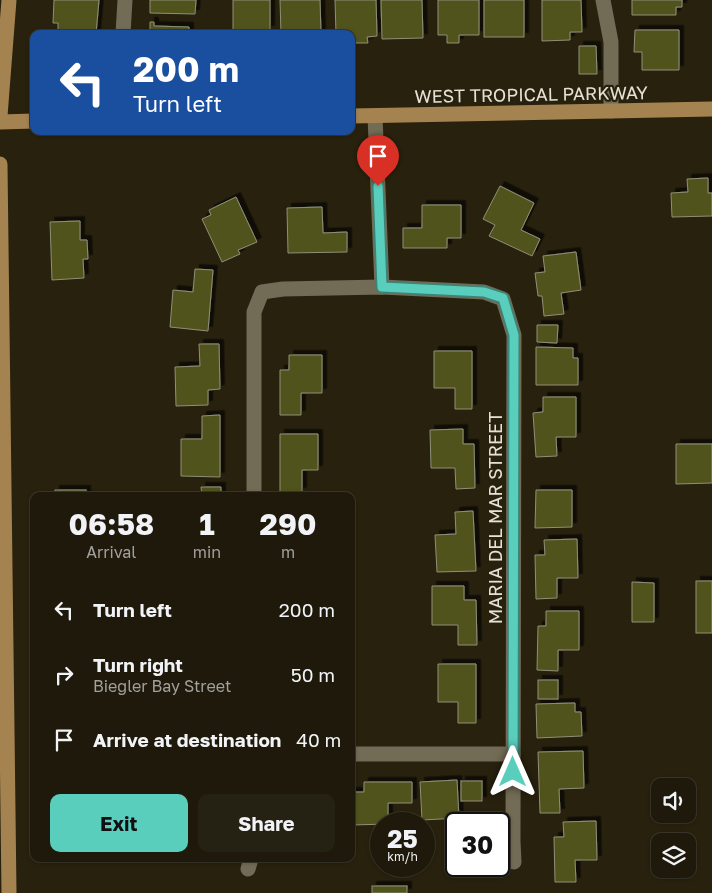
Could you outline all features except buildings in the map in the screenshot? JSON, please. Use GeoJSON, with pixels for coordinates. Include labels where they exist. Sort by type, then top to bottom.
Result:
{"type":"FeatureCollection","features":[{"type":"Feature","properties":{"kind":"main road"},"geometry":{"type":"LineString","coordinates":[[0,116],[9,0]]}},
{"type":"Feature","properties":{"kind":"main road","name":"WEST TROPICAL PARKWAY"},"geometry":{"type":"LineString","coordinates":[[355,116],[712,109]]}},
{"type":"Feature","properties":{"kind":"main road"},"geometry":{"type":"LineString","coordinates":[[0,122],[30,121]]}},
{"type":"Feature","properties":{"kind":"main road"},"geometry":{"type":"LineString","coordinates":[[0,164],[2,600],[9,893]]}},
{"type":"Feature","properties":{"kind":"street"},"geometry":{"type":"LineString","coordinates":[[123,30],[125,0]]}},
{"type":"Feature","properties":{"kind":"street"},"geometry":{"type":"LineString","coordinates":[[604,0],[611,42],[611,111]]}},
{"type":"Feature","properties":{"kind":"street"},"geometry":{"type":"LineString","coordinates":[[254,492],[254,312],[262,292],[283,289],[382,287],[375,116]]}},
{"type":"Feature","properties":{"kind":"street","name":"MARIA DEL MAR STREET"},"geometry":{"type":"LineString","coordinates":[[382,287],[484,292],[503,298],[514,335],[512,841],[514,862]]}},
{"type":"Feature","properties":{"kind":"street"},"geometry":{"type":"LineString","coordinates":[[355,754],[513,754]]}},
{"type":"Feature","properties":{"kind":"route"},"geometry":{"type":"LineString","coordinates":[[378,186],[382,287],[484,292],[503,298],[514,335],[513,772]]}}]}
